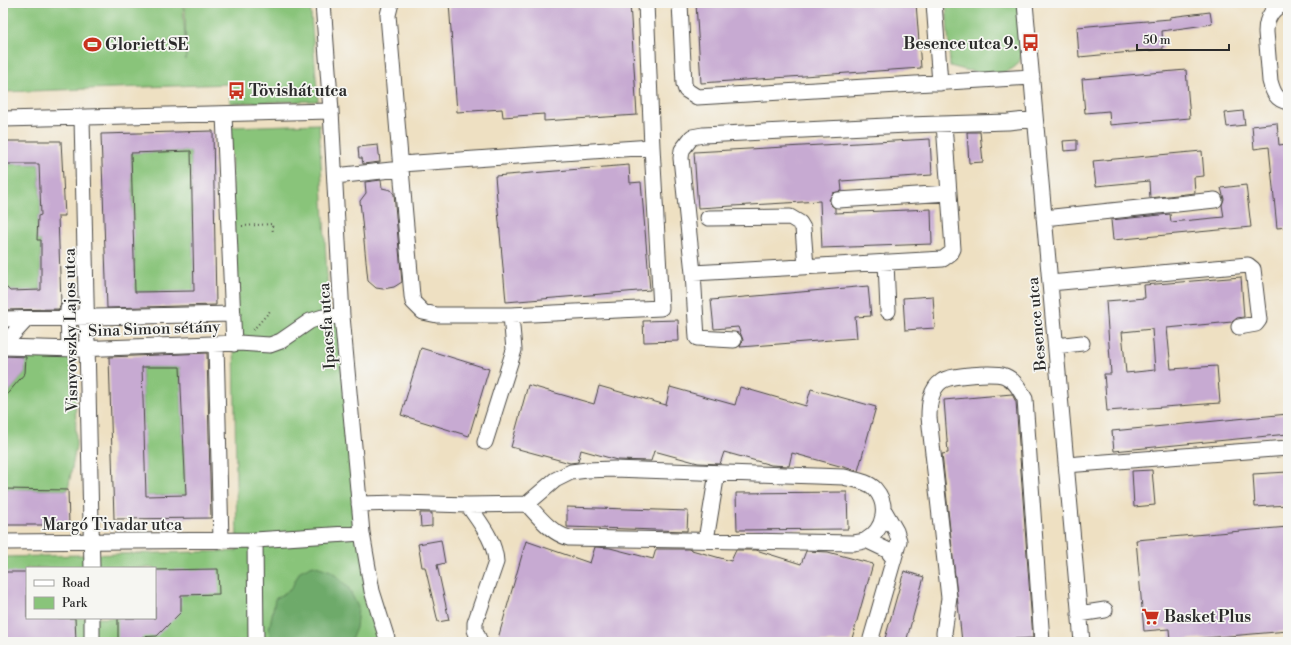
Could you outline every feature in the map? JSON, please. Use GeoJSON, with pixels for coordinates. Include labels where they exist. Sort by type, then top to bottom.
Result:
{"type":"FeatureCollection","features":[{"type":"Feature","properties":{"kind":"street","name":"Ipacsfa utca"},"geometry":{"type":"LineString","coordinates":[[323,3],[335,176],[342,316],[359,504],[362,533],[372,591],[388,642]]}},
{"type":"Feature","properties":{"kind":"street"},"geometry":{"type":"LineString","coordinates":[[391,3],[388,15],[413,302],[423,312],[437,315],[511,315],[661,308],[646,3]]}},
{"type":"Feature","properties":{"kind":"street"},"geometry":{"type":"LineString","coordinates":[[680,3],[684,84],[686,90],[697,97],[1032,77]]}},
{"type":"Feature","properties":{"kind":"street"},"geometry":{"type":"LineString","coordinates":[[934,3],[940,83]]}},
{"type":"Feature","properties":{"kind":"street","name":"Besence utca"},"geometry":{"type":"LineString","coordinates":[[1025,3],[1082,642]]}},
{"type":"Feature","properties":{"kind":"street"},"geometry":{"type":"LineString","coordinates":[[1288,4],[1276,8],[1270,15],[1266,24],[1266,32],[1270,81],[1272,88],[1278,98],[1288,102]]}},
{"type":"Feature","properties":{"kind":"street"},"geometry":{"type":"LineString","coordinates":[[3,119],[224,115],[331,111]]}},
{"type":"Feature","properties":{"kind":"street","name":"Sina Simon sétány"},"geometry":{"type":"LineString","coordinates":[[224,115],[233,314],[236,343]]}},
{"type":"Feature","properties":{"kind":"street","name":"Visnyovszky Lajos utca"},"geometry":{"type":"LineString","coordinates":[[82,118],[87,313],[94,348],[92,567]]}},
{"type":"Feature","properties":{"kind":"street"},"geometry":{"type":"LineString","coordinates":[[734,340],[697,338],[693,273],[681,158],[682,150],[692,137],[1035,119]]}},
{"type":"Feature","properties":{"kind":"street"},"geometry":{"type":"LineString","coordinates":[[693,273],[943,259],[951,253],[952,248],[950,193],[944,124]]}},
{"type":"Feature","properties":{"kind":"street"},"geometry":{"type":"LineString","coordinates":[[335,176],[401,167],[652,146]]}},
{"type":"Feature","properties":{"kind":"street"},"geometry":{"type":"LineString","coordinates":[[838,200],[950,193]]}},
{"type":"Feature","properties":{"kind":"street"},"geometry":{"type":"LineString","coordinates":[[1044,218],[1215,200]]}},
{"type":"Feature","properties":{"kind":"street"},"geometry":{"type":"LineString","coordinates":[[708,218],[790,217],[800,223],[803,228],[806,267]]}},
{"type":"Feature","properties":{"kind":"street"},"geometry":{"type":"LineString","coordinates":[[886,262],[888,311]]}},
{"type":"Feature","properties":{"kind":"street"},"geometry":{"type":"LineString","coordinates":[[1050,283],[1248,265],[1253,269],[1259,320],[1256,324],[1239,327]]}},
{"type":"Feature","properties":{"kind":"street","name":"Sina Simon sétány"},"geometry":{"type":"LineString","coordinates":[[3,319],[68,318],[87,313],[108,317],[233,314]]}},
{"type":"Feature","properties":{"kind":"street"},"geometry":{"type":"LineString","coordinates":[[485,442],[514,350],[511,315]]}},
{"type":"Feature","properties":{"kind":"street","name":"Sina Simon sétány"},"geometry":{"type":"LineString","coordinates":[[3,346],[94,348],[236,343],[270,345],[281,341],[310,322],[323,317],[342,316]]}},
{"type":"Feature","properties":{"kind":"street"},"geometry":{"type":"LineString","coordinates":[[68,318],[69,348]]}},
{"type":"Feature","properties":{"kind":"street"},"geometry":{"type":"LineString","coordinates":[[3,346],[27,319]]}},
{"type":"Feature","properties":{"kind":"street"},"geometry":{"type":"LineString","coordinates":[[216,344],[221,541]]}},
{"type":"Feature","properties":{"kind":"street"},"geometry":{"type":"LineString","coordinates":[[1056,346],[1082,344]]}},
{"type":"Feature","properties":{"kind":"street"},"geometry":{"type":"LineString","coordinates":[[946,642],[944,633],[948,598],[929,405],[936,387],[949,377],[997,374],[1005,376],[1013,382],[1024,399],[1042,642]]}},
{"type":"Feature","properties":{"kind":"street"},"geometry":{"type":"LineString","coordinates":[[1066,465],[1288,448]]}},
{"type":"Feature","properties":{"kind":"street"},"geometry":{"type":"LineString","coordinates":[[359,504],[527,504],[555,480],[571,472],[614,469],[844,477],[865,482],[875,489],[884,504],[885,512],[896,531],[899,541],[870,642]]}},
{"type":"Feature","properties":{"kind":"street"},"geometry":{"type":"LineString","coordinates":[[706,540],[717,473]]}},
{"type":"Feature","properties":{"kind":"street"},"geometry":{"type":"LineString","coordinates":[[527,504],[547,525],[561,536],[569,538],[854,543],[866,540],[882,522],[885,512]]}},
{"type":"Feature","properties":{"kind":"street"},"geometry":{"type":"LineString","coordinates":[[468,505],[492,542],[496,551],[496,562],[476,623],[475,630],[480,642]]}},
{"type":"Feature","properties":{"kind":"street","name":"Margó Tivadar utca"},"geometry":{"type":"LineString","coordinates":[[3,542],[221,541],[362,533]]}},
{"type":"Feature","properties":{"kind":"street"},"geometry":{"type":"LineString","coordinates":[[255,540],[256,642]]}},
{"type":"Feature","properties":{"kind":"street"},"geometry":{"type":"LineString","coordinates":[[866,540],[887,550],[894,559]]}},
{"type":"Feature","properties":{"kind":"street"},"geometry":{"type":"LineString","coordinates":[[1079,614],[1105,610]]}},
{"type":"Feature","properties":{"kind":"street"},"geometry":{"type":"LineString","coordinates":[[92,619],[92,642]]}},
{"type":"Feature","properties":{"kind":"path"},"geometry":{"type":"LineString","coordinates":[[229,226],[272,224],[273,233]]}},
{"type":"Feature","properties":{"kind":"path"},"geometry":{"type":"LineString","coordinates":[[236,343],[271,310]]}},
{"type":"Feature","properties":{"kind":"green space"},"geometry":{"type":"Polygon","coordinates":[[[3,3],[183,3],[186,60],[185,3],[310,3],[318,101],[230,103],[229,84],[3,92],[3,3]]]}},
{"type":"Feature","properties":{"kind":"green space"},"geometry":{"type":"Polygon","coordinates":[[[946,3],[1018,3],[1022,46],[1019,62],[1012,69],[992,73],[969,71],[950,66],[946,3]]]}},
{"type":"Feature","properties":{"kind":"green space"},"geometry":{"type":"Polygon","coordinates":[[[319,124],[329,316],[342,316],[359,504],[388,642],[3,642],[3,557],[237,551],[231,127],[319,124]]]}},
{"type":"Feature","properties":{"kind":"green space"},"geometry":{"type":"Polygon","coordinates":[[[191,151],[194,291],[135,292],[131,153],[191,151]]]}},
{"type":"Feature","properties":{"kind":"green space"},"geometry":{"type":"Polygon","coordinates":[[[3,164],[39,164],[41,215],[38,216],[37,240],[41,240],[41,290],[10,291],[3,284],[3,164]]]}},
{"type":"Feature","properties":{"kind":"green space"},"geometry":{"type":"Polygon","coordinates":[[[26,353],[75,356],[76,446],[68,490],[3,489],[3,399],[25,373],[26,353]]]}},
{"type":"Feature","properties":{"kind":"green space"},"geometry":{"type":"Polygon","coordinates":[[[142,367],[180,367],[186,495],[146,496],[142,367]]]}},
{"type":"Feature","properties":{"kind":"green space"},"geometry":{"type":"Polygon","coordinates":[[[313,565],[331,571],[348,587],[358,607],[356,628],[350,642],[271,642],[269,630],[275,599],[291,589],[300,571],[313,565]]]}},
{"type":"Feature","properties":{"kind":"building"},"geometry":{"type":"Polygon","coordinates":[[[449,3],[630,3],[637,115],[544,121],[544,114],[503,117],[502,109],[457,112],[449,3]]]}},
{"type":"Feature","properties":{"kind":"building"},"geometry":{"type":"Polygon","coordinates":[[[696,3],[916,3],[921,68],[701,83],[696,3]]]}},
{"type":"Feature","properties":{"kind":"building"},"geometry":{"type":"Polygon","coordinates":[[[1210,12],[1212,24],[1162,31],[1163,49],[1079,57],[1077,27],[1170,19],[1170,17],[1210,12]]]}},
{"type":"Feature","properties":{"kind":"building"},"geometry":{"type":"Polygon","coordinates":[[[1186,70],[1190,118],[1110,125],[1109,111],[1085,113],[1082,79],[1186,70]]]}},
{"type":"Feature","properties":{"kind":"building"},"geometry":{"type":"Polygon","coordinates":[[[1243,111],[1245,125],[1227,127],[1225,113],[1243,111]]]}},
{"type":"Feature","properties":{"kind":"building"},"geometry":{"type":"Polygon","coordinates":[[[1277,123],[1279,145],[1286,144],[1286,147],[1288,147],[1288,227],[1277,228],[1269,147],[1254,149],[1252,126],[1277,123]]]}},
{"type":"Feature","properties":{"kind":"building"},"geometry":{"type":"Polygon","coordinates":[[[213,131],[216,305],[107,308],[101,134],[213,131]],[[191,151],[131,153],[135,292],[194,291],[191,151]]]}},
{"type":"Feature","properties":{"kind":"building"},"geometry":{"type":"Polygon","coordinates":[[[967,132],[980,132],[983,162],[969,163],[967,132]]]}},
{"type":"Feature","properties":{"kind":"building"},"geometry":{"type":"Polygon","coordinates":[[[930,139],[932,175],[841,181],[842,191],[833,193],[829,200],[831,205],[835,208],[835,213],[931,209],[932,244],[822,248],[820,201],[698,208],[694,152],[930,139]]]}},
{"type":"Feature","properties":{"kind":"building"},"geometry":{"type":"Polygon","coordinates":[[[1077,140],[1077,150],[1064,151],[1063,141],[1077,140]]]}},
{"type":"Feature","properties":{"kind":"building"},"geometry":{"type":"Polygon","coordinates":[[[3,141],[61,141],[65,216],[58,216],[61,303],[59,309],[3,310],[3,284],[10,291],[41,290],[41,240],[37,240],[38,216],[41,215],[39,164],[3,164],[3,141]]]}},
{"type":"Feature","properties":{"kind":"building"},"geometry":{"type":"Polygon","coordinates":[[[378,145],[380,162],[363,164],[362,158],[359,158],[358,147],[378,145]]]}},
{"type":"Feature","properties":{"kind":"building"},"geometry":{"type":"Polygon","coordinates":[[[1202,151],[1204,176],[1194,177],[1195,193],[1150,198],[1149,181],[1096,186],[1093,161],[1202,151]]]}},
{"type":"Feature","properties":{"kind":"building"},"geometry":{"type":"Polygon","coordinates":[[[629,165],[630,183],[641,182],[650,290],[506,302],[495,176],[629,165]]]}},
{"type":"Feature","properties":{"kind":"building"},"geometry":{"type":"Polygon","coordinates":[[[381,180],[382,188],[391,190],[394,194],[402,282],[394,287],[383,289],[376,288],[368,281],[360,201],[366,193],[365,182],[381,180]]]}},
{"type":"Feature","properties":{"kind":"building"},"geometry":{"type":"Polygon","coordinates":[[[1246,185],[1251,227],[1113,240],[1111,220],[1170,214],[1171,222],[1224,217],[1222,205],[1224,199],[1221,188],[1246,185]]]}},
{"type":"Feature","properties":{"kind":"building"},"geometry":{"type":"Polygon","coordinates":[[[1241,277],[1244,317],[1237,318],[1232,322],[1167,328],[1171,369],[1217,366],[1220,403],[1107,411],[1104,374],[1111,374],[1106,301],[1145,298],[1144,285],[1241,277]],[[1152,329],[1122,332],[1126,373],[1155,370],[1152,329]]]}},
{"type":"Feature","properties":{"kind":"building"},"geometry":{"type":"Polygon","coordinates":[[[868,286],[871,316],[855,317],[857,338],[740,347],[743,340],[738,327],[714,329],[711,300],[868,286]]]}},
{"type":"Feature","properties":{"kind":"building"},"geometry":{"type":"Polygon","coordinates":[[[933,296],[935,328],[905,330],[903,298],[933,296]]]}},
{"type":"Feature","properties":{"kind":"building"},"geometry":{"type":"Polygon","coordinates":[[[678,320],[679,341],[644,342],[643,321],[678,320]]]}},
{"type":"Feature","properties":{"kind":"building"},"geometry":{"type":"Polygon","coordinates":[[[421,348],[489,369],[469,436],[401,415],[421,348]]]}},
{"type":"Feature","properties":{"kind":"building"},"geometry":{"type":"Polygon","coordinates":[[[207,353],[211,518],[114,519],[109,357],[207,353]],[[142,367],[146,496],[186,495],[180,367],[142,367]]]}},
{"type":"Feature","properties":{"kind":"building"},"geometry":{"type":"Polygon","coordinates":[[[3,356],[26,357],[25,373],[3,399],[3,356]]]}},
{"type":"Feature","properties":{"kind":"building"},"geometry":{"type":"Polygon","coordinates":[[[528,385],[594,404],[599,386],[666,405],[670,387],[735,405],[740,387],[806,406],[811,389],[876,407],[858,471],[792,453],[789,466],[771,465],[724,452],[720,464],[698,463],[654,451],[651,461],[617,460],[581,450],[578,462],[570,463],[511,447],[528,385]]]}},
{"type":"Feature","properties":{"kind":"building"},"geometry":{"type":"Polygon","coordinates":[[[1012,394],[1016,402],[1033,638],[962,642],[942,454],[948,453],[944,400],[1012,394]]]}},
{"type":"Feature","properties":{"kind":"building"},"geometry":{"type":"Polygon","coordinates":[[[1288,414],[1288,434],[1114,451],[1112,431],[1288,414]]]}},
{"type":"Feature","properties":{"kind":"building"},"geometry":{"type":"Polygon","coordinates":[[[1152,470],[1155,505],[1134,507],[1132,471],[1152,470]]]}},
{"type":"Feature","properties":{"kind":"building"},"geometry":{"type":"Polygon","coordinates":[[[1288,472],[1288,505],[1255,507],[1253,474],[1288,472]]]}},
{"type":"Feature","properties":{"kind":"building"},"geometry":{"type":"Polygon","coordinates":[[[3,489],[68,490],[69,525],[3,525],[3,489]]]}},
{"type":"Feature","properties":{"kind":"building"},"geometry":{"type":"Polygon","coordinates":[[[847,492],[848,529],[737,530],[736,493],[847,492]]]}},
{"type":"Feature","properties":{"kind":"building"},"geometry":{"type":"Polygon","coordinates":[[[567,507],[688,511],[687,531],[567,527],[567,507]]]}},
{"type":"Feature","properties":{"kind":"building"},"geometry":{"type":"Polygon","coordinates":[[[420,513],[432,513],[432,526],[421,527],[420,513]]]}},
{"type":"Feature","properties":{"kind":"building"},"geometry":{"type":"Polygon","coordinates":[[[1288,527],[1288,631],[1170,641],[1169,629],[1144,631],[1136,540],[1288,527]]]}},
{"type":"Feature","properties":{"kind":"building"},"geometry":{"type":"Polygon","coordinates":[[[441,540],[445,563],[437,565],[449,620],[438,622],[425,567],[422,567],[418,544],[441,540]]]}},
{"type":"Feature","properties":{"kind":"building"},"geometry":{"type":"Polygon","coordinates":[[[526,541],[590,563],[595,547],[610,548],[653,559],[656,549],[688,549],[731,561],[736,550],[756,550],[801,564],[806,551],[828,552],[873,564],[851,642],[497,642],[526,541]]]}},
{"type":"Feature","properties":{"kind":"building"},"geometry":{"type":"Polygon","coordinates":[[[218,569],[219,594],[181,595],[181,612],[157,636],[142,637],[143,642],[118,642],[118,619],[156,619],[156,570],[218,569]]]}},
{"type":"Feature","properties":{"kind":"building"},"geometry":{"type":"Polygon","coordinates":[[[904,571],[924,577],[906,642],[884,642],[904,571]]]}},
{"type":"Feature","properties":{"kind":"building"},"geometry":{"type":"Polygon","coordinates":[[[3,572],[26,572],[26,619],[75,619],[76,642],[3,642],[3,572]]]}},
{"type":"Feature","properties":{"kind":"place","name":"Besence utca 9."},"geometry":{"type":"Point","coordinates":[1031,43]}},
{"type":"Feature","properties":{"kind":"place","name":"Gloriett SE"},"geometry":{"type":"Point","coordinates":[92,44]}},
{"type":"Feature","properties":{"kind":"place","name":"Tövishát utca"},"geometry":{"type":"Point","coordinates":[236,90]}},
{"type":"Feature","properties":{"kind":"place","name":"Basket Plus"},"geometry":{"type":"Point","coordinates":[1151,616]}}]}
